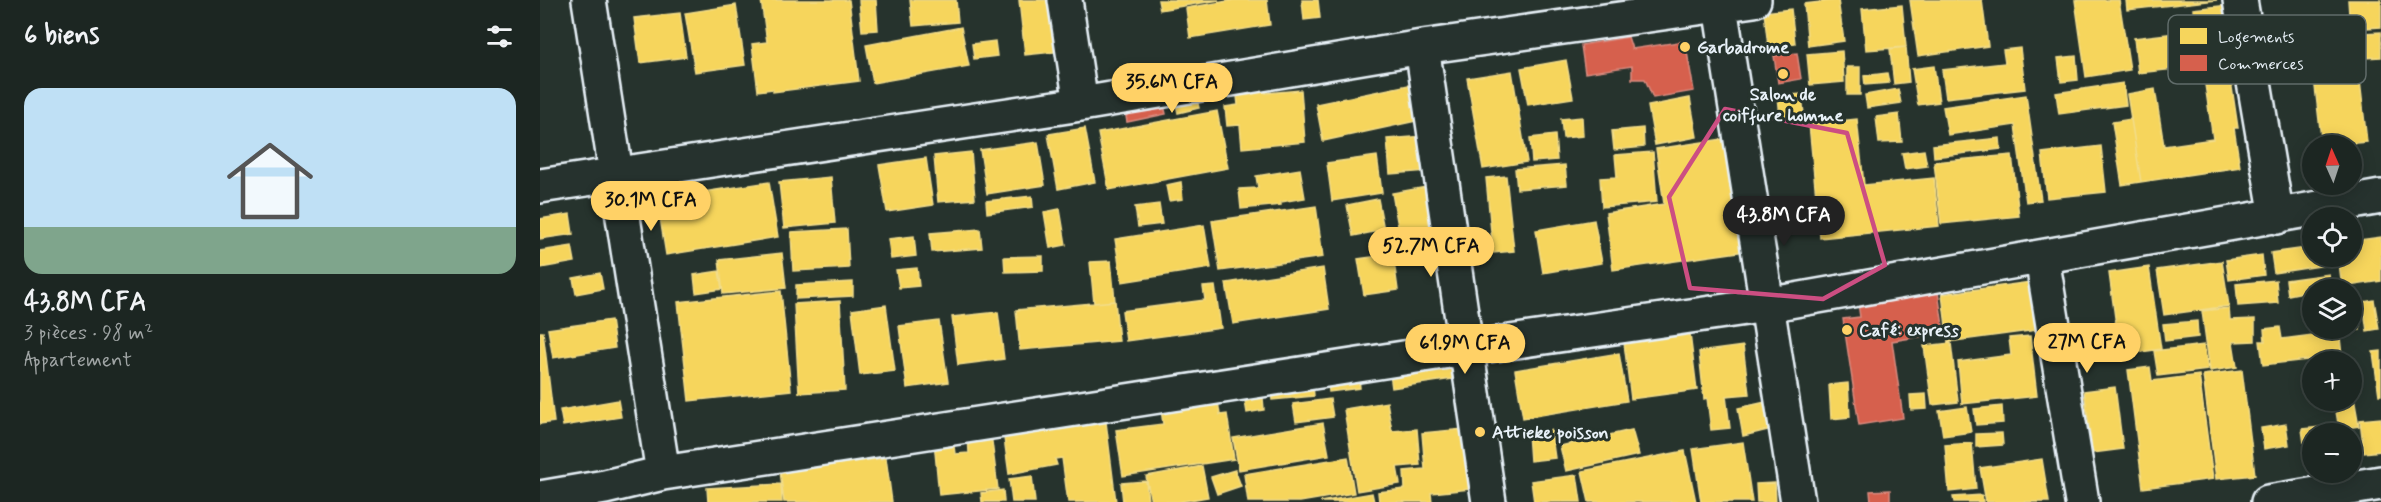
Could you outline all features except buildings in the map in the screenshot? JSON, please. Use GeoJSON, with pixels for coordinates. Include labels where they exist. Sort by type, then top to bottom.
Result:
{"type":"FeatureCollection","features":[{"type":"Feature","properties":{"kind":"street"},"geometry":{"type":"LineString","coordinates":[[589,0],[663,472]]}},
{"type":"Feature","properties":{"kind":"street"},"geometry":{"type":"LineString","coordinates":[[1065,0],[1081,104]]}},
{"type":"Feature","properties":{"kind":"street"},"geometry":{"type":"LineString","coordinates":[[540,186],[1081,104],[1422,47],[1719,3],[1754,0]]}},
{"type":"Feature","properties":{"kind":"street"},"geometry":{"type":"LineString","coordinates":[[2240,0],[2243,15]]}},
{"type":"Feature","properties":{"kind":"street"},"geometry":{"type":"LineString","coordinates":[[1719,3],[1798,502]]}},
{"type":"Feature","properties":{"kind":"street"},"geometry":{"type":"LineString","coordinates":[[1422,47],[1489,502]]}},
{"type":"Feature","properties":{"kind":"street"},"geometry":{"type":"LineString","coordinates":[[2254,84],[2277,217]]}},
{"type":"Feature","properties":{"kind":"street"},"geometry":{"type":"LineString","coordinates":[[540,498],[605,487],[663,472],[1468,348],[1767,305],[2381,197]]}},
{"type":"Feature","properties":{"kind":"street"},"geometry":{"type":"LineString","coordinates":[[2042,258],[2082,502]]}},
{"type":"Feature","properties":{"kind":"street"},"geometry":{"type":"LineString","coordinates":[[2268,502],[2341,495],[2381,483]]}},
{"type":"Feature","properties":{"kind":"highlighted area"},"geometry":{"type":"Polygon","coordinates":[[[1725,109],[1847,133],[1885,265],[1823,299],[1690,288],[1669,197],[1725,109]]]}},
{"type":"Feature","properties":{"kind":"place","name":"Garbadrome"},"geometry":{"type":"Point","coordinates":[1685,47]}},
{"type":"Feature","properties":{"kind":"place","name":"Salon de coiffure homme"},"geometry":{"type":"Point","coordinates":[1783,74]}},
{"type":"Feature","properties":{"kind":"place","name":"Café: express"},"geometry":{"type":"Point","coordinates":[1847,330]}},
{"type":"Feature","properties":{"kind":"place","name":"Attieke poisson"},"geometry":{"type":"Point","coordinates":[1480,432]}}]}
